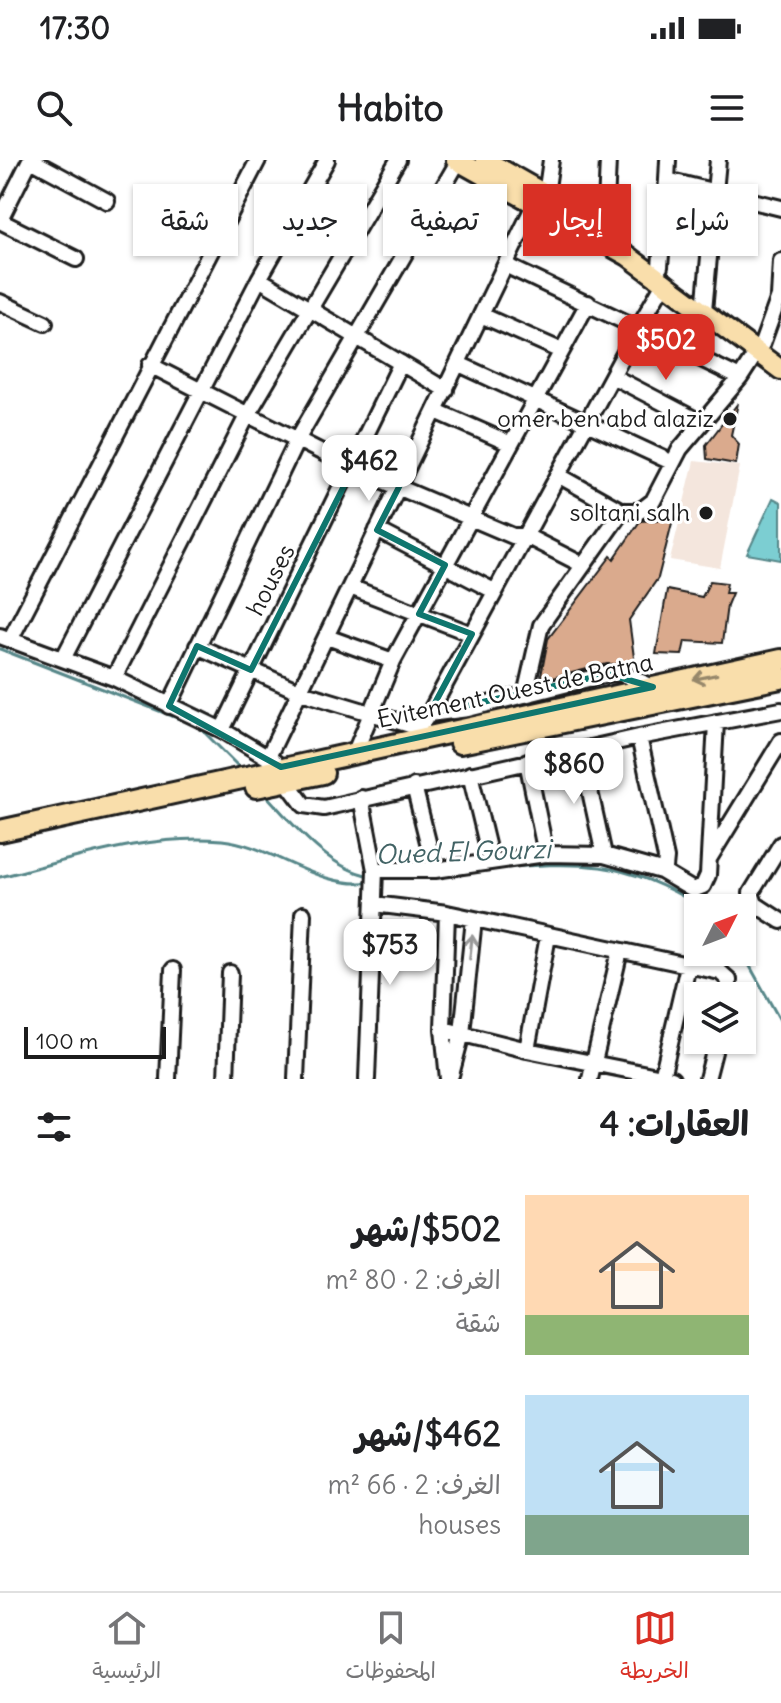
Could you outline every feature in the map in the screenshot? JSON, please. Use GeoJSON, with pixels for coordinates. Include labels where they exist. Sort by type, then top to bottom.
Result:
{"type":"FeatureCollection","features":[{"type":"Feature","properties":{"kind":"highway","name":"Evitement Ouest de Batna"},"geometry":{"type":"LineString","coordinates":[[274,772],[355,752],[425,725],[653,687],[781,660]]}},
{"type":"Feature","properties":{"kind":"highway","name":"Evitement Ouest de Batna"},"geometry":{"type":"LineString","coordinates":[[274,772],[781,678]]}},
{"type":"Feature","properties":{"kind":"highway"},"geometry":{"type":"LineString","coordinates":[[0,843],[274,772]]}},
{"type":"Feature","properties":{"kind":"highway"},"geometry":{"type":"LineString","coordinates":[[0,831],[228,786]]}},
{"type":"Feature","properties":{"kind":"main road"},"geometry":{"type":"LineString","coordinates":[[458,160],[523,191]]}},
{"type":"Feature","properties":{"kind":"main road"},"geometry":{"type":"LineString","coordinates":[[485,160],[523,186]]}},
{"type":"Feature","properties":{"kind":"main road"},"geometry":{"type":"LineString","coordinates":[[631,250],[760,348],[781,370]]}},
{"type":"Feature","properties":{"kind":"main road"},"geometry":{"type":"LineString","coordinates":[[630,256],[662,274]]}},
{"type":"Feature","properties":{"kind":"main road"},"geometry":{"type":"LineString","coordinates":[[760,348],[781,357]]}},
{"type":"Feature","properties":{"kind":"street"},"geometry":{"type":"LineString","coordinates":[[76,259],[0,221],[31,160],[107,201]]}},
{"type":"Feature","properties":{"kind":"street"},"geometry":{"type":"LineString","coordinates":[[258,160],[6,637],[114,678],[222,730],[274,772],[299,801],[311,808],[639,737],[781,710]]}},
{"type":"Feature","properties":{"kind":"street"},"geometry":{"type":"LineString","coordinates":[[64,657],[259,279],[327,160]]}},
{"type":"Feature","properties":{"kind":"street"},"geometry":{"type":"LineString","coordinates":[[114,678],[248,414],[398,160]]}},
{"type":"Feature","properties":{"kind":"street"},"geometry":{"type":"LineString","coordinates":[[169,706],[297,440],[458,160]]}},
{"type":"Feature","properties":{"kind":"street"},"geometry":{"type":"LineString","coordinates":[[545,184],[551,160]]}},
{"type":"Feature","properties":{"kind":"street"},"geometry":{"type":"LineString","coordinates":[[607,184],[608,160]]}},
{"type":"Feature","properties":{"kind":"street"},"geometry":{"type":"LineString","coordinates":[[425,725],[494,591],[638,328],[662,274],[668,160]]}},
{"type":"Feature","properties":{"kind":"street"},"geometry":{"type":"LineString","coordinates":[[715,184],[718,160]]}},
{"type":"Feature","properties":{"kind":"street"},"geometry":{"type":"LineString","coordinates":[[667,180],[684,184]]}},
{"type":"Feature","properties":{"kind":"street"},"geometry":{"type":"LineString","coordinates":[[758,202],[781,208]]}},
{"type":"Feature","properties":{"kind":"street"},"geometry":{"type":"LineString","coordinates":[[274,772],[301,692],[523,232]]}},
{"type":"Feature","properties":{"kind":"street"},"geometry":{"type":"LineString","coordinates":[[705,308],[709,256]]}},
{"type":"Feature","properties":{"kind":"street"},"geometry":{"type":"LineString","coordinates":[[558,475],[622,511],[647,507],[671,462],[740,378],[760,348],[780,297],[781,261]]}},
{"type":"Feature","properties":{"kind":"street"},"geometry":{"type":"LineString","coordinates":[[505,265],[740,378]]}},
{"type":"Feature","properties":{"kind":"street"},"geometry":{"type":"LineString","coordinates":[[259,279],[308,311],[446,390]]}},
{"type":"Feature","properties":{"kind":"street"},"geometry":{"type":"LineString","coordinates":[[0,302],[45,323]]}},
{"type":"Feature","properties":{"kind":"street"},"geometry":{"type":"LineString","coordinates":[[355,752],[393,661],[588,303]]}},
{"type":"Feature","properties":{"kind":"street"},"geometry":{"type":"LineString","coordinates":[[481,315],[562,351]]}},
{"type":"Feature","properties":{"kind":"street","name":"houses"},"geometry":{"type":"LineString","coordinates":[[222,730],[353,468],[401,363]]}},
{"type":"Feature","properties":{"kind":"street"},"geometry":{"type":"LineString","coordinates":[[459,364],[671,462]]}},
{"type":"Feature","properties":{"kind":"street"},"geometry":{"type":"LineString","coordinates":[[150,365],[353,468],[400,485],[513,536],[526,536],[581,564]]}},
{"type":"Feature","properties":{"kind":"street"},"geometry":{"type":"LineString","coordinates":[[612,376],[702,423]]}},
{"type":"Feature","properties":{"kind":"street"},"geometry":{"type":"LineString","coordinates":[[436,411],[511,444]]}},
{"type":"Feature","properties":{"kind":"street"},"geometry":{"type":"LineString","coordinates":[[525,695],[536,637],[581,564],[622,511]]}},
{"type":"Feature","properties":{"kind":"street"},"geometry":{"type":"LineString","coordinates":[[377,530],[494,591]]}},
{"type":"Feature","properties":{"kind":"street"},"geometry":{"type":"LineString","coordinates":[[350,587],[472,634]]}},
{"type":"Feature","properties":{"kind":"street"},"geometry":{"type":"LineString","coordinates":[[327,637],[393,661]]}},
{"type":"Feature","properties":{"kind":"street"},"geometry":{"type":"LineString","coordinates":[[197,646],[301,692],[369,713],[425,725],[614,673],[653,687]]}},
{"type":"Feature","properties":{"kind":"street"},"geometry":{"type":"LineString","coordinates":[[375,873],[435,870],[546,854],[604,855],[661,871],[689,889],[697,890],[705,883],[709,859],[716,722]]}},
{"type":"Feature","properties":{"kind":"street"},"geometry":{"type":"LineString","coordinates":[[639,737],[666,858],[665,868],[661,871]]}},
{"type":"Feature","properties":{"kind":"street"},"geometry":{"type":"LineString","coordinates":[[709,859],[781,741]]}},
{"type":"Feature","properties":{"kind":"street"},"geometry":{"type":"LineString","coordinates":[[581,750],[604,855]]}},
{"type":"Feature","properties":{"kind":"street"},"geometry":{"type":"LineString","coordinates":[[527,761],[546,854]]}},
{"type":"Feature","properties":{"kind":"street"},"geometry":{"type":"LineString","coordinates":[[470,774],[491,861]]}},
{"type":"Feature","properties":{"kind":"street"},"geometry":{"type":"LineString","coordinates":[[414,786],[435,870]]}},
{"type":"Feature","properties":{"kind":"street"},"geometry":{"type":"LineString","coordinates":[[361,798],[375,873],[367,1079]]}},
{"type":"Feature","properties":{"kind":"street"},"geometry":{"type":"LineString","coordinates":[[781,844],[751,893],[755,904],[781,921]]}},
{"type":"Feature","properties":{"kind":"street"},"geometry":{"type":"LineString","coordinates":[[375,899],[684,965]]}},
{"type":"Feature","properties":{"kind":"street"},"geometry":{"type":"LineString","coordinates":[[447,913],[443,1029],[449,1079]]}},
{"type":"Feature","properties":{"kind":"street"},"geometry":{"type":"LineString","coordinates":[[296,1079],[303,914]]}},
{"type":"Feature","properties":{"kind":"street"},"geometry":{"type":"LineString","coordinates":[[449,1079],[462,1033],[474,919]]}},
{"type":"Feature","properties":{"kind":"street"},"geometry":{"type":"LineString","coordinates":[[527,1050],[548,936]]}},
{"type":"Feature","properties":{"kind":"street"},"geometry":{"type":"LineString","coordinates":[[592,1072],[620,951]]}},
{"type":"Feature","properties":{"kind":"street"},"geometry":{"type":"LineString","coordinates":[[443,1029],[527,1050],[592,1072],[667,1078],[688,966],[724,975],[728,982]]}},
{"type":"Feature","properties":{"kind":"street"},"geometry":{"type":"LineString","coordinates":[[168,1079],[173,970]]}},
{"type":"Feature","properties":{"kind":"street"},"geometry":{"type":"LineString","coordinates":[[226,1079],[230,973]]}},
{"type":"Feature","properties":{"kind":"street"},"geometry":{"type":"LineString","coordinates":[[707,1079],[713,1054]]}},
{"type":"Feature","properties":{"kind":"highlighted area"},"geometry":{"type":"Polygon","coordinates":[[[353,468],[400,485],[377,530],[445,565],[419,614],[472,634],[429,714],[608,674],[653,687],[281,767],[169,706],[197,646],[251,670],[353,468]]]}},
{"type":"Feature","properties":{"kind":"shaded area","name":"soltani salh"},"geometry":{"type":"Polygon","coordinates":[[[694,461],[740,466],[720,568],[670,560],[694,461]]]}},
{"type":"Feature","properties":{"kind":"water"},"geometry":{"type":"Polygon","coordinates":[[[773,498],[781,502],[781,560],[747,554],[773,498]]]}},
{"type":"Feature","properties":{"kind":"building","name":"omer ben abd alaziz"},"geometry":{"type":"Polygon","coordinates":[[[738,403],[731,435],[739,444],[736,464],[707,459],[706,445],[738,403]]]}},
{"type":"Feature","properties":{"kind":"building"},"geometry":{"type":"Polygon","coordinates":[[[673,519],[658,578],[629,620],[635,665],[607,664],[540,681],[548,639],[611,556],[614,559],[640,521],[673,519]]]}},
{"type":"Feature","properties":{"kind":"building"},"geometry":{"type":"Polygon","coordinates":[[[710,581],[727,583],[725,593],[732,593],[727,605],[722,643],[685,641],[682,655],[656,654],[667,590],[702,597],[710,581]]]}},
{"type":"Feature","properties":{"kind":"waterway","name":"Oued El Gourzi"},"geometry":{"type":"LineString","coordinates":[[0,649],[198,726],[243,771]]}},
{"type":"Feature","properties":{"kind":"waterway","name":"Oued El Gourzi"},"geometry":{"type":"LineString","coordinates":[[265,794],[326,855],[355,872],[371,876]]}},
{"type":"Feature","properties":{"kind":"waterway"},"geometry":{"type":"LineString","coordinates":[[0,877],[138,844],[194,839],[240,843],[333,880],[372,882]]}},
{"type":"Feature","properties":{"kind":"waterway","name":"Oued El Gourzi"},"geometry":{"type":"LineString","coordinates":[[490,869],[550,865],[600,867],[649,880],[684,897]]}},
{"type":"Feature","properties":{"kind":"waterway","name":"Oued El Gourzi"},"geometry":{"type":"LineString","coordinates":[[383,877],[411,877]]}},
{"type":"Feature","properties":{"kind":"waterway","name":"Oued El Gourzi"},"geometry":{"type":"LineString","coordinates":[[750,966],[781,1022]]}},
{"type":"Feature","properties":{"kind":"place","name":"omer ben abd alaziz"},"geometry":{"type":"Point","coordinates":[730,419]}},
{"type":"Feature","properties":{"kind":"place","name":"soltani salh"},"geometry":{"type":"Point","coordinates":[706,513]}}]}
